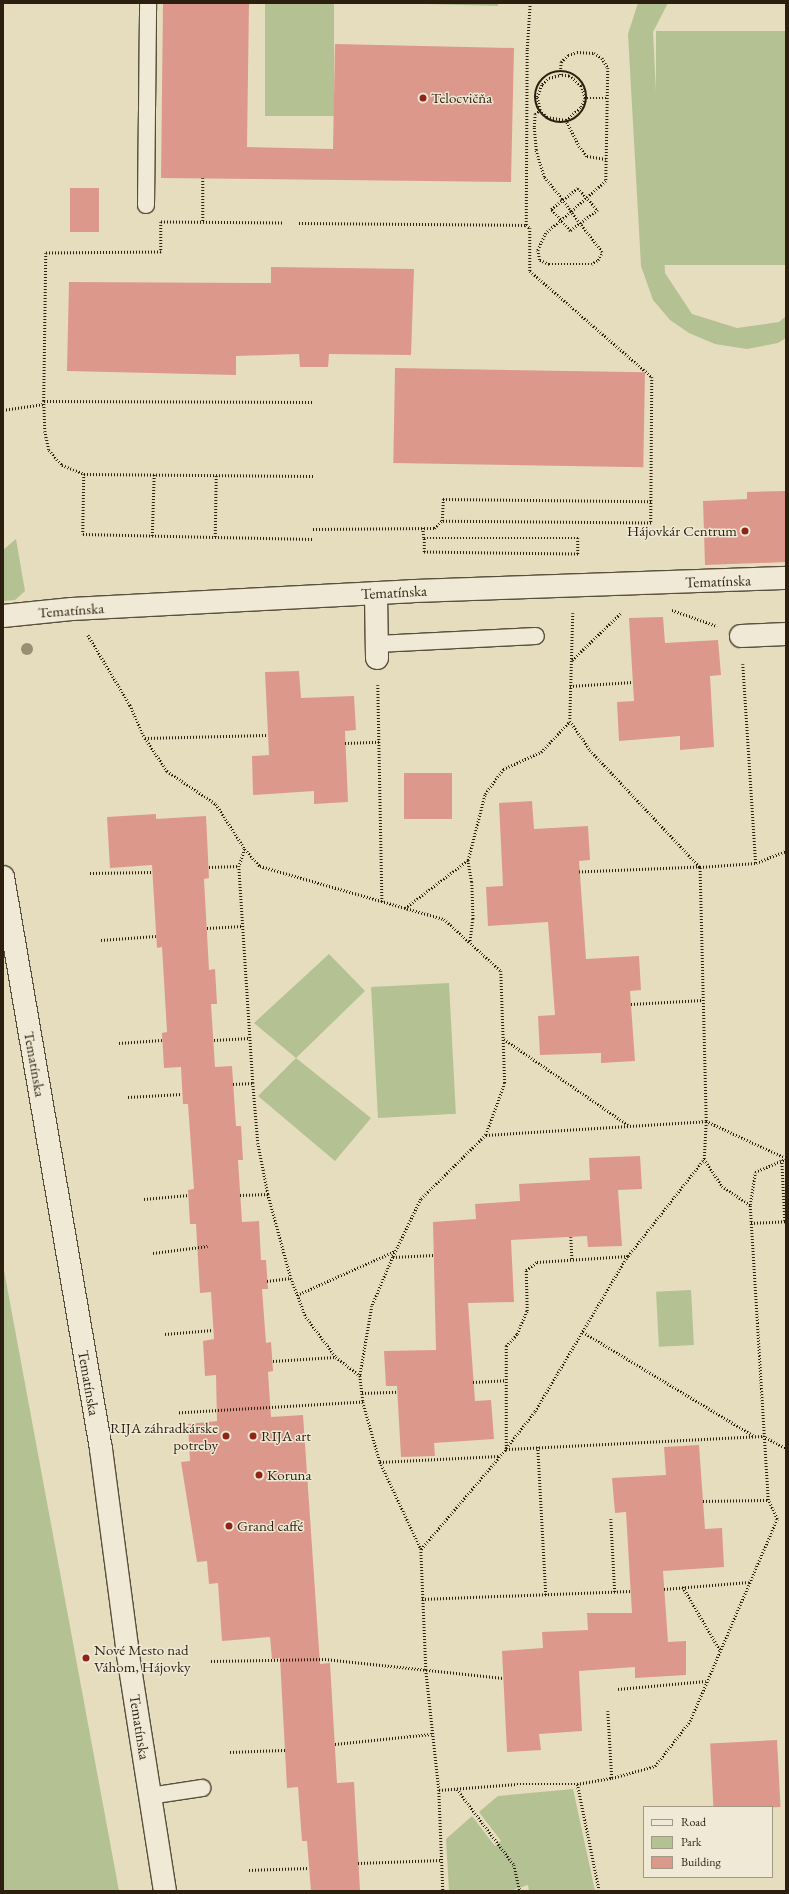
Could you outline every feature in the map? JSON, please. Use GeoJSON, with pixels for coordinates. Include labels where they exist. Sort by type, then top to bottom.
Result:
{"type":"FeatureCollection","features":[{"type":"Feature","properties":{"kind":"street","name":"Tematínska"},"geometry":{"type":"LineString","coordinates":[[3,616],[72,609],[376,593],[786,578]]}},
{"type":"Feature","properties":{"kind":"street"},"geometry":{"type":"LineString","coordinates":[[376,593],[377,651]]}},
{"type":"Feature","properties":{"kind":"street"},"geometry":{"type":"LineString","coordinates":[[741,636],[786,634]]}},
{"type":"Feature","properties":{"kind":"street","name":"Tematínska"},"geometry":{"type":"LineString","coordinates":[[3,877],[101,1449],[128,1655],[166,1891]]}},
{"type":"Feature","properties":{"kind":"lane"},"geometry":{"type":"LineString","coordinates":[[146,205],[148,3]]}},
{"type":"Feature","properties":{"kind":"lane"},"geometry":{"type":"LineString","coordinates":[[377,651],[536,636]]}},
{"type":"Feature","properties":{"kind":"lane"},"geometry":{"type":"LineString","coordinates":[[150,1796],[202,1788]]}},
{"type":"Feature","properties":{"kind":"path"},"geometry":{"type":"LineString","coordinates":[[526,225],[527,49],[530,3]]}},
{"type":"Feature","properties":{"kind":"path"},"geometry":{"type":"LineString","coordinates":[[539,111],[535,114],[534,127],[536,150],[544,177],[562,199],[571,212],[602,252],[598,260],[591,264],[549,264],[540,260],[538,250],[546,232],[560,221],[571,212],[588,198],[606,181],[608,68],[602,58],[594,53],[568,55],[561,62],[560,74]]}},
{"type":"Feature","properties":{"kind":"path"},"geometry":{"type":"LineString","coordinates":[[560,74],[576,80],[586,98],[586,108],[567,121],[555,123],[539,111],[537,97],[542,84],[549,78],[560,74]]}},
{"type":"Feature","properties":{"kind":"path"},"geometry":{"type":"LineString","coordinates":[[586,98],[607,98]]}},
{"type":"Feature","properties":{"kind":"path"},"geometry":{"type":"LineString","coordinates":[[567,121],[579,146],[587,156],[606,159]]}},
{"type":"Feature","properties":{"kind":"path"},"geometry":{"type":"LineString","coordinates":[[203,178],[203,222]]}},
{"type":"Feature","properties":{"kind":"path"},"geometry":{"type":"LineString","coordinates":[[578,188],[588,198],[598,210],[570,232],[551,209],[578,188]]}},
{"type":"Feature","properties":{"kind":"path"},"geometry":{"type":"LineString","coordinates":[[282,223],[161,222],[161,252],[46,253],[44,403],[49,450],[62,465],[84,474],[313,476]]}},
{"type":"Feature","properties":{"kind":"path"},"geometry":{"type":"LineString","coordinates":[[299,223],[526,225],[530,228],[530,271],[652,377],[651,523],[442,521],[434,528],[314,529]]}},
{"type":"Feature","properties":{"kind":"path"},"geometry":{"type":"LineString","coordinates":[[3,410],[44,403],[312,402]]}},
{"type":"Feature","properties":{"kind":"path"},"geometry":{"type":"LineString","coordinates":[[84,474],[84,534],[314,539]]}},
{"type":"Feature","properties":{"kind":"path"},"geometry":{"type":"LineString","coordinates":[[152,536],[154,474]]}},
{"type":"Feature","properties":{"kind":"path"},"geometry":{"type":"LineString","coordinates":[[215,537],[216,475]]}},
{"type":"Feature","properties":{"kind":"path"},"geometry":{"type":"LineString","coordinates":[[442,521],[443,499],[651,501]]}},
{"type":"Feature","properties":{"kind":"path"},"geometry":{"type":"LineString","coordinates":[[423,528],[424,552],[578,554],[578,538],[424,538]]}},
{"type":"Feature","properties":{"kind":"path"},"geometry":{"type":"LineString","coordinates":[[421,1549],[506,1449],[535,1412],[628,1256],[704,1159],[706,1121],[700,867],[590,750],[570,721],[574,585]]}},
{"type":"Feature","properties":{"kind":"path"},"geometry":{"type":"LineString","coordinates":[[572,660],[627,607]]}},
{"type":"Feature","properties":{"kind":"path"},"geometry":{"type":"LineString","coordinates":[[72,609],[130,705],[145,738],[167,771],[216,804],[245,848],[260,866],[444,919],[501,971],[505,1083],[486,1135],[421,1200],[393,1257],[372,1306],[360,1376],[363,1402],[380,1462],[421,1549],[426,1670],[431,1734],[439,1790],[443,1891]]}},
{"type":"Feature","properties":{"kind":"path"},"geometry":{"type":"LineString","coordinates":[[741,636],[756,863]]}},
{"type":"Feature","properties":{"kind":"path"},"geometry":{"type":"LineString","coordinates":[[377,651],[382,902]]}},
{"type":"Feature","properties":{"kind":"path"},"geometry":{"type":"LineString","coordinates":[[570,686],[633,682]]}},
{"type":"Feature","properties":{"kind":"path"},"geometry":{"type":"LineString","coordinates":[[470,943],[473,919],[472,882],[468,860],[485,794],[503,769],[540,752],[570,721]]}},
{"type":"Feature","properties":{"kind":"path"},"geometry":{"type":"LineString","coordinates":[[145,738],[268,735]]}},
{"type":"Feature","properties":{"kind":"path"},"geometry":{"type":"LineString","coordinates":[[345,743],[379,742]]}},
{"type":"Feature","properties":{"kind":"path"},"geometry":{"type":"LineString","coordinates":[[245,848],[239,866],[250,1038],[258,1143],[268,1194],[291,1278],[306,1317],[336,1357],[360,1376]]}},
{"type":"Feature","properties":{"kind":"path"},"geometry":{"type":"LineString","coordinates":[[580,872],[756,863],[786,851]]}},
{"type":"Feature","properties":{"kind":"path"},"geometry":{"type":"LineString","coordinates":[[405,908],[468,860]]}},
{"type":"Feature","properties":{"kind":"path"},"geometry":{"type":"LineString","coordinates":[[209,867],[239,866]]}},
{"type":"Feature","properties":{"kind":"path"},"geometry":{"type":"LineString","coordinates":[[90,873],[152,872]]}},
{"type":"Feature","properties":{"kind":"path"},"geometry":{"type":"LineString","coordinates":[[207,928],[243,926]]}},
{"type":"Feature","properties":{"kind":"path"},"geometry":{"type":"LineString","coordinates":[[101,940],[156,936]]}},
{"type":"Feature","properties":{"kind":"path"},"geometry":{"type":"LineString","coordinates":[[631,1004],[703,1000]]}},
{"type":"Feature","properties":{"kind":"path"},"geometry":{"type":"LineString","coordinates":[[214,1040],[250,1038]]}},
{"type":"Feature","properties":{"kind":"path"},"geometry":{"type":"LineString","coordinates":[[504,1039],[629,1125]]}},
{"type":"Feature","properties":{"kind":"path"},"geometry":{"type":"LineString","coordinates":[[119,1043],[162,1040]]}},
{"type":"Feature","properties":{"kind":"path"},"geometry":{"type":"LineString","coordinates":[[233,1084],[253,1083]]}},
{"type":"Feature","properties":{"kind":"path"},"geometry":{"type":"LineString","coordinates":[[128,1097],[182,1094]]}},
{"type":"Feature","properties":{"kind":"path"},"geometry":{"type":"LineString","coordinates":[[486,1135],[706,1121],[786,1158]]}},
{"type":"Feature","properties":{"kind":"path"},"geometry":{"type":"LineString","coordinates":[[439,1790],[517,1784],[577,1784],[612,1778],[655,1766],[690,1721],[777,1519],[768,1500],[750,1205],[755,1172],[786,1158]]}},
{"type":"Feature","properties":{"kind":"path"},"geometry":{"type":"LineString","coordinates":[[704,1159],[722,1186],[750,1205]]}},
{"type":"Feature","properties":{"kind":"path"},"geometry":{"type":"LineString","coordinates":[[751,1223],[786,1221],[782,1160]]}},
{"type":"Feature","properties":{"kind":"path"},"geometry":{"type":"LineString","coordinates":[[240,1195],[268,1194]]}},
{"type":"Feature","properties":{"kind":"path"},"geometry":{"type":"LineString","coordinates":[[144,1199],[189,1195]]}},
{"type":"Feature","properties":{"kind":"path"},"geometry":{"type":"LineString","coordinates":[[571,1237],[572,1259]]}},
{"type":"Feature","properties":{"kind":"path"},"geometry":{"type":"LineString","coordinates":[[153,1253],[208,1246]]}},
{"type":"Feature","properties":{"kind":"path"},"geometry":{"type":"LineString","coordinates":[[297,1296],[396,1251]]}},
{"type":"Feature","properties":{"kind":"path"},"geometry":{"type":"LineString","coordinates":[[393,1257],[434,1255]]}},
{"type":"Feature","properties":{"kind":"path"},"geometry":{"type":"LineString","coordinates":[[506,1449],[506,1346],[517,1334],[527,1311],[526,1270],[537,1262],[628,1256]]}},
{"type":"Feature","properties":{"kind":"path"},"geometry":{"type":"LineString","coordinates":[[268,1281],[291,1278]]}},
{"type":"Feature","properties":{"kind":"path"},"geometry":{"type":"LineString","coordinates":[[165,1334],[213,1330]]}},
{"type":"Feature","properties":{"kind":"path"},"geometry":{"type":"LineString","coordinates":[[582,1332],[755,1437]]}},
{"type":"Feature","properties":{"kind":"path"},"geometry":{"type":"LineString","coordinates":[[272,1362],[336,1357]]}},
{"type":"Feature","properties":{"kind":"path"},"geometry":{"type":"LineString","coordinates":[[473,1382],[506,1380]]}},
{"type":"Feature","properties":{"kind":"path"},"geometry":{"type":"LineString","coordinates":[[362,1394],[397,1392]]}},
{"type":"Feature","properties":{"kind":"path"},"geometry":{"type":"LineString","coordinates":[[178,1413],[363,1402]]}},
{"type":"Feature","properties":{"kind":"path"},"geometry":{"type":"LineString","coordinates":[[506,1449],[764,1436],[786,1448]]}},
{"type":"Feature","properties":{"kind":"path"},"geometry":{"type":"LineString","coordinates":[[538,1447],[546,1595]]}},
{"type":"Feature","properties":{"kind":"path"},"geometry":{"type":"LineString","coordinates":[[380,1462],[500,1456]]}},
{"type":"Feature","properties":{"kind":"path"},"geometry":{"type":"LineString","coordinates":[[703,1501],[768,1500]]}},
{"type":"Feature","properties":{"kind":"path"},"geometry":{"type":"LineString","coordinates":[[611,1519],[615,1592]]}},
{"type":"Feature","properties":{"kind":"path"},"geometry":{"type":"LineString","coordinates":[[664,1588],[749,1582]]}},
{"type":"Feature","properties":{"kind":"path"},"geometry":{"type":"LineString","coordinates":[[683,1587],[720,1650]]}},
{"type":"Feature","properties":{"kind":"path"},"geometry":{"type":"LineString","coordinates":[[422,1599],[630,1591]]}},
{"type":"Feature","properties":{"kind":"path"},"geometry":{"type":"LineString","coordinates":[[211,1661],[325,1659],[503,1678]]}},
{"type":"Feature","properties":{"kind":"path"},"geometry":{"type":"LineString","coordinates":[[618,1689],[706,1682]]}},
{"type":"Feature","properties":{"kind":"path"},"geometry":{"type":"LineString","coordinates":[[608,1711],[612,1778]]}},
{"type":"Feature","properties":{"kind":"path"},"geometry":{"type":"LineString","coordinates":[[335,1744],[431,1734]]}},
{"type":"Feature","properties":{"kind":"path"},"geometry":{"type":"LineString","coordinates":[[230,1752],[285,1750]]}},
{"type":"Feature","properties":{"kind":"path"},"geometry":{"type":"LineString","coordinates":[[577,1784],[599,1891]]}},
{"type":"Feature","properties":{"kind":"path"},"geometry":{"type":"LineString","coordinates":[[457,1789],[514,1865],[520,1891]]}},
{"type":"Feature","properties":{"kind":"path"},"geometry":{"type":"LineString","coordinates":[[358,1863],[442,1860]]}},
{"type":"Feature","properties":{"kind":"path"},"geometry":{"type":"LineString","coordinates":[[249,1870],[310,1868]]}},
{"type":"Feature","properties":{"kind":"green space"},"geometry":{"type":"Polygon","coordinates":[[[265,3],[334,3],[334,116],[265,116],[265,3]]]}},
{"type":"Feature","properties":{"kind":"green space"},"geometry":{"type":"Polygon","coordinates":[[[388,3],[498,3],[498,6],[388,3]]]}},
{"type":"Feature","properties":{"kind":"green space"},"geometry":{"type":"Polygon","coordinates":[[[638,3],[668,3],[653,32],[665,273],[692,314],[737,328],[779,322],[786,316],[786,338],[778,343],[747,349],[715,344],[689,333],[670,320],[653,300],[641,266],[628,34],[638,3]]]}},
{"type":"Feature","properties":{"kind":"green space"},"geometry":{"type":"Polygon","coordinates":[[[656,31],[786,31],[786,265],[656,265],[656,31]]]}},
{"type":"Feature","properties":{"kind":"green space"},"geometry":{"type":"Polygon","coordinates":[[[16,539],[25,591],[15,600],[3,601],[3,550],[16,539]]]}},
{"type":"Feature","properties":{"kind":"green space"},"geometry":{"type":"Polygon","coordinates":[[[329,954],[365,991],[296,1058],[254,1023],[329,954]]]}},
{"type":"Feature","properties":{"kind":"green space"},"geometry":{"type":"Polygon","coordinates":[[[449,983],[456,1114],[378,1118],[371,987],[449,983]]]}},
{"type":"Feature","properties":{"kind":"green space"},"geometry":{"type":"Polygon","coordinates":[[[296,1058],[371,1118],[335,1161],[258,1096],[296,1058]]]}},
{"type":"Feature","properties":{"kind":"green space"},"geometry":{"type":"Polygon","coordinates":[[[3,1265],[119,1891],[3,1891],[3,1265]]]}},
{"type":"Feature","properties":{"kind":"green space"},"geometry":{"type":"Polygon","coordinates":[[[691,1290],[694,1345],[659,1347],[656,1292],[691,1290]]]}},
{"type":"Feature","properties":{"kind":"green space"},"geometry":{"type":"Polygon","coordinates":[[[573,1789],[595,1891],[529,1891],[528,1885],[510,1891],[449,1891],[446,1839],[472,1816],[495,1846],[501,1841],[479,1812],[498,1796],[573,1789]]]}},
{"type":"Feature","properties":{"kind":"building"},"geometry":{"type":"Polygon","coordinates":[[[163,3],[249,3],[247,147],[333,149],[335,44],[514,48],[511,182],[161,178],[163,3]]]}},
{"type":"Feature","properties":{"kind":"building"},"geometry":{"type":"Polygon","coordinates":[[[70,188],[99,188],[99,232],[70,232],[70,188]]]}},
{"type":"Feature","properties":{"kind":"building"},"geometry":{"type":"Polygon","coordinates":[[[271,267],[414,269],[411,355],[329,354],[328,367],[300,367],[299,354],[236,356],[236,375],[67,371],[69,282],[271,283],[271,267]]]}},
{"type":"Feature","properties":{"kind":"building"},"geometry":{"type":"Polygon","coordinates":[[[395,368],[645,372],[643,467],[393,463],[395,368]]]}},
{"type":"Feature","properties":{"kind":"building","name":"Hájovkár Centrum"},"geometry":{"type":"Polygon","coordinates":[[[786,491],[786,562],[705,565],[703,501],[747,499],[747,492],[786,491]]]}},
{"type":"Feature","properties":{"kind":"building"},"geometry":{"type":"Polygon","coordinates":[[[663,617],[665,643],[718,640],[721,675],[710,676],[714,747],[680,750],[680,736],[619,741],[617,702],[634,701],[629,618],[663,617]]]}},
{"type":"Feature","properties":{"kind":"building"},"geometry":{"type":"Polygon","coordinates":[[[299,671],[301,698],[354,696],[356,730],[345,731],[348,802],[314,804],[314,791],[253,795],[252,756],[269,755],[265,672],[299,671]]]}},
{"type":"Feature","properties":{"kind":"building"},"geometry":{"type":"Polygon","coordinates":[[[404,773],[452,773],[452,819],[404,819],[404,773]]]}},
{"type":"Feature","properties":{"kind":"building"},"geometry":{"type":"Polygon","coordinates":[[[532,801],[534,829],[588,826],[590,860],[579,861],[586,959],[639,956],[641,990],[630,991],[635,1061],[601,1063],[601,1053],[540,1055],[538,1016],[555,1015],[548,922],[488,926],[486,887],[503,886],[499,803],[532,801]]]}},
{"type":"Feature","properties":{"kind":"building"},"geometry":{"type":"Polygon","coordinates":[[[156,814],[156,819],[206,816],[209,878],[204,879],[209,970],[215,969],[217,1004],[211,1004],[215,1067],[232,1066],[236,1126],[241,1126],[243,1160],[238,1160],[242,1222],[259,1221],[261,1260],[266,1260],[268,1289],[262,1289],[266,1343],[271,1342],[273,1371],[268,1372],[271,1417],[303,1415],[320,1664],[330,1663],[337,1783],[354,1782],[360,1891],[311,1891],[307,1841],[302,1841],[298,1787],[287,1788],[280,1658],[272,1659],[270,1637],[222,1641],[218,1583],[209,1584],[207,1561],[197,1562],[181,1462],[190,1461],[188,1424],[217,1421],[216,1375],[205,1376],[203,1341],[214,1339],[211,1292],[200,1293],[196,1224],[190,1224],[188,1190],[194,1189],[188,1104],[183,1104],[181,1067],[164,1068],[162,1033],[167,1032],[162,947],[157,948],[152,865],[110,868],[107,817],[156,814]]]}},
{"type":"Feature","properties":{"kind":"building"},"geometry":{"type":"Polygon","coordinates":[[[640,1156],[642,1189],[618,1190],[622,1246],[588,1247],[587,1236],[511,1240],[514,1302],[468,1303],[475,1401],[491,1400],[494,1439],[434,1443],[435,1456],[401,1457],[397,1386],[386,1386],[384,1351],[436,1350],[433,1222],[476,1219],[475,1204],[520,1201],[519,1184],[590,1180],[589,1158],[640,1156]]]}},
{"type":"Feature","properties":{"kind":"building"},"geometry":{"type":"Polygon","coordinates":[[[699,1445],[705,1529],[722,1528],[724,1567],[663,1571],[668,1642],[686,1641],[686,1675],[635,1678],[635,1667],[579,1671],[582,1731],[539,1734],[541,1750],[507,1752],[502,1651],[543,1648],[542,1632],[588,1630],[587,1613],[632,1613],[626,1512],[615,1513],[612,1478],[666,1475],[664,1447],[699,1445]]]}},
{"type":"Feature","properties":{"kind":"building"},"geometry":{"type":"Polygon","coordinates":[[[777,1740],[781,1807],[713,1806],[710,1744],[777,1740]]]}},
{"type":"Feature","properties":{"kind":"place","name":"Telocvičňa"},"geometry":{"type":"Point","coordinates":[423,98]}},
{"type":"Feature","properties":{"kind":"place","name":"Hájovkár Centrum"},"geometry":{"type":"Point","coordinates":[745,531]}},
{"type":"Feature","properties":{"kind":"place","name":"RIJA záhradkárske potreby"},"geometry":{"type":"Point","coordinates":[226,1436]}},
{"type":"Feature","properties":{"kind":"place","name":"RIJA art"},"geometry":{"type":"Point","coordinates":[253,1436]}},
{"type":"Feature","properties":{"kind":"place","name":"Koruna"},"geometry":{"type":"Point","coordinates":[259,1475]}},
{"type":"Feature","properties":{"kind":"place","name":"Grand caffé"},"geometry":{"type":"Point","coordinates":[229,1526]}},
{"type":"Feature","properties":{"kind":"place","name":"Nové Mesto nad Váhom, Hájovky"},"geometry":{"type":"Point","coordinates":[86,1658]}}]}
